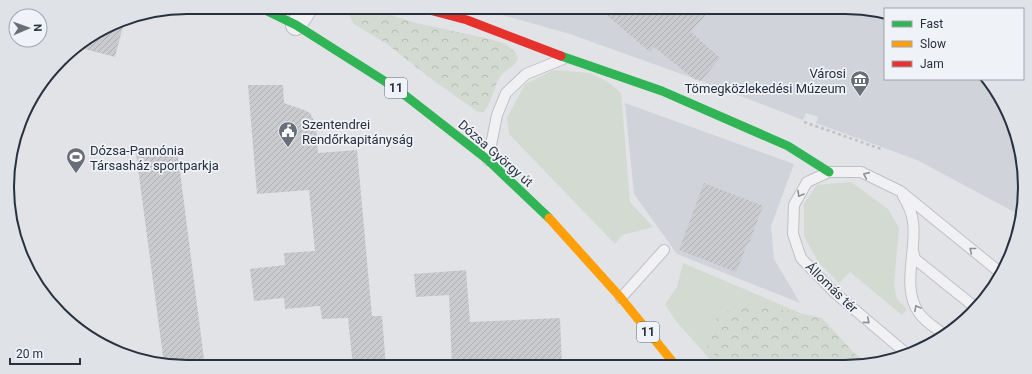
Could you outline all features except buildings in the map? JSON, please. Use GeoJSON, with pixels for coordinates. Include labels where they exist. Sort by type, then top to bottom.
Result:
{"type":"FeatureCollection","features":[{"type":"Feature","properties":{"kind":"main road","name":"Dózsa György út"},"geometry":{"type":"LineString","coordinates":[[273,14],[296,25],[397,89],[488,160],[553,222],[621,298],[671,360]]}},
{"type":"Feature","properties":{"kind":"main road"},"geometry":{"type":"LineString","coordinates":[[444,14],[467,20],[566,58],[662,90],[788,146],[829,172]]}},
{"type":"Feature","properties":{"kind":"street"},"geometry":{"type":"LineString","coordinates":[[296,25],[303,14]]}},
{"type":"Feature","properties":{"kind":"lane"},"geometry":{"type":"LineString","coordinates":[[488,160],[497,115],[506,93],[526,74],[566,58]]}},
{"type":"Feature","properties":{"kind":"lane"},"geometry":{"type":"LineString","coordinates":[[829,172],[861,172],[900,191],[997,270]]}},
{"type":"Feature","properties":{"kind":"lane","name":"Állomás tér"},"geometry":{"type":"LineString","coordinates":[[829,172],[807,182],[794,205],[793,234],[801,258],[835,293],[903,350]]}},
{"type":"Feature","properties":{"kind":"lane"},"geometry":{"type":"LineString","coordinates":[[900,191],[912,213],[914,223],[911,281],[913,300],[922,317],[940,331]]}},
{"type":"Feature","properties":{"kind":"lane"},"geometry":{"type":"LineString","coordinates":[[913,248],[915,259],[972,304]]}},
{"type":"Feature","properties":{"kind":"lane"},"geometry":{"type":"LineString","coordinates":[[621,298],[664,250]]}},
{"type":"Feature","properties":{"kind":"path"},"geometry":{"type":"LineString","coordinates":[[804,122],[881,149]]}},
{"type":"Feature","properties":{"kind":"shaded area","name":"Városi Tömegközlekedési Múzeum"},"geometry":{"type":"Polygon","coordinates":[[[499,14],[856,14],[884,18],[884,80],[980,80],[989,91],[1005,121],[1015,153],[1018,176],[1016,213],[917,160],[816,123],[818,117],[806,113],[803,120],[701,81],[570,34],[499,14]]]}},
{"type":"Feature","properties":{"kind":"shaded area"},"geometry":{"type":"Polygon","coordinates":[[[625,103],[794,164],[771,226],[774,259],[800,303],[677,254],[634,194],[625,103]]]}},
{"type":"Feature","properties":{"kind":"green space"},"geometry":{"type":"Polygon","coordinates":[[[389,14],[412,22],[494,40],[507,45],[515,52],[518,58],[515,64],[499,78],[489,104],[483,112],[478,112],[430,78],[387,44],[354,24],[349,15],[389,14]]]}},
{"type":"Feature","properties":{"kind":"green space"},"geometry":{"type":"Polygon","coordinates":[[[554,70],[590,73],[608,82],[621,93],[630,202],[653,227],[622,235],[615,244],[509,134],[507,118],[525,84],[554,70]]]}},
{"type":"Feature","properties":{"kind":"green space"},"geometry":{"type":"Polygon","coordinates":[[[851,182],[888,209],[899,228],[894,285],[897,299],[907,309],[902,315],[850,272],[839,283],[819,263],[804,237],[804,203],[817,185],[851,182]]]}},
{"type":"Feature","properties":{"kind":"green space"},"geometry":{"type":"Polygon","coordinates":[[[683,263],[812,318],[862,359],[711,360],[675,320],[665,304],[677,287],[683,263]]]}},
{"type":"Feature","properties":{"kind":"green space"},"geometry":{"type":"Polygon","coordinates":[[[745,302],[822,318],[860,360],[720,360],[707,347],[717,317],[745,302]]]}},
{"type":"Feature","properties":{"kind":"traffic: fast"},"geometry":{"type":"LineString","coordinates":[[273,14],[296,25],[397,89],[488,160],[549,218]]}},
{"type":"Feature","properties":{"kind":"traffic: fast"},"geometry":{"type":"LineString","coordinates":[[561,56],[662,91],[788,146],[829,172]]}},
{"type":"Feature","properties":{"kind":"traffic: slow"},"geometry":{"type":"LineString","coordinates":[[549,218],[621,298],[671,360]]}},
{"type":"Feature","properties":{"kind":"traffic: jam"},"geometry":{"type":"LineString","coordinates":[[444,14],[467,20],[561,56]]}},
{"type":"Feature","properties":{"kind":"place","name":"Városi Tömegközlekedési Múzeum"},"geometry":{"type":"Point","coordinates":[860,97]}},
{"type":"Feature","properties":{"kind":"place","name":"Szentendrei Rendőrkapitányság"},"geometry":{"type":"Point","coordinates":[288,148]}},
{"type":"Feature","properties":{"kind":"place","name":"Dózsa-Pannónia Társasház sportparkja"},"geometry":{"type":"Point","coordinates":[76,174]}}]}
